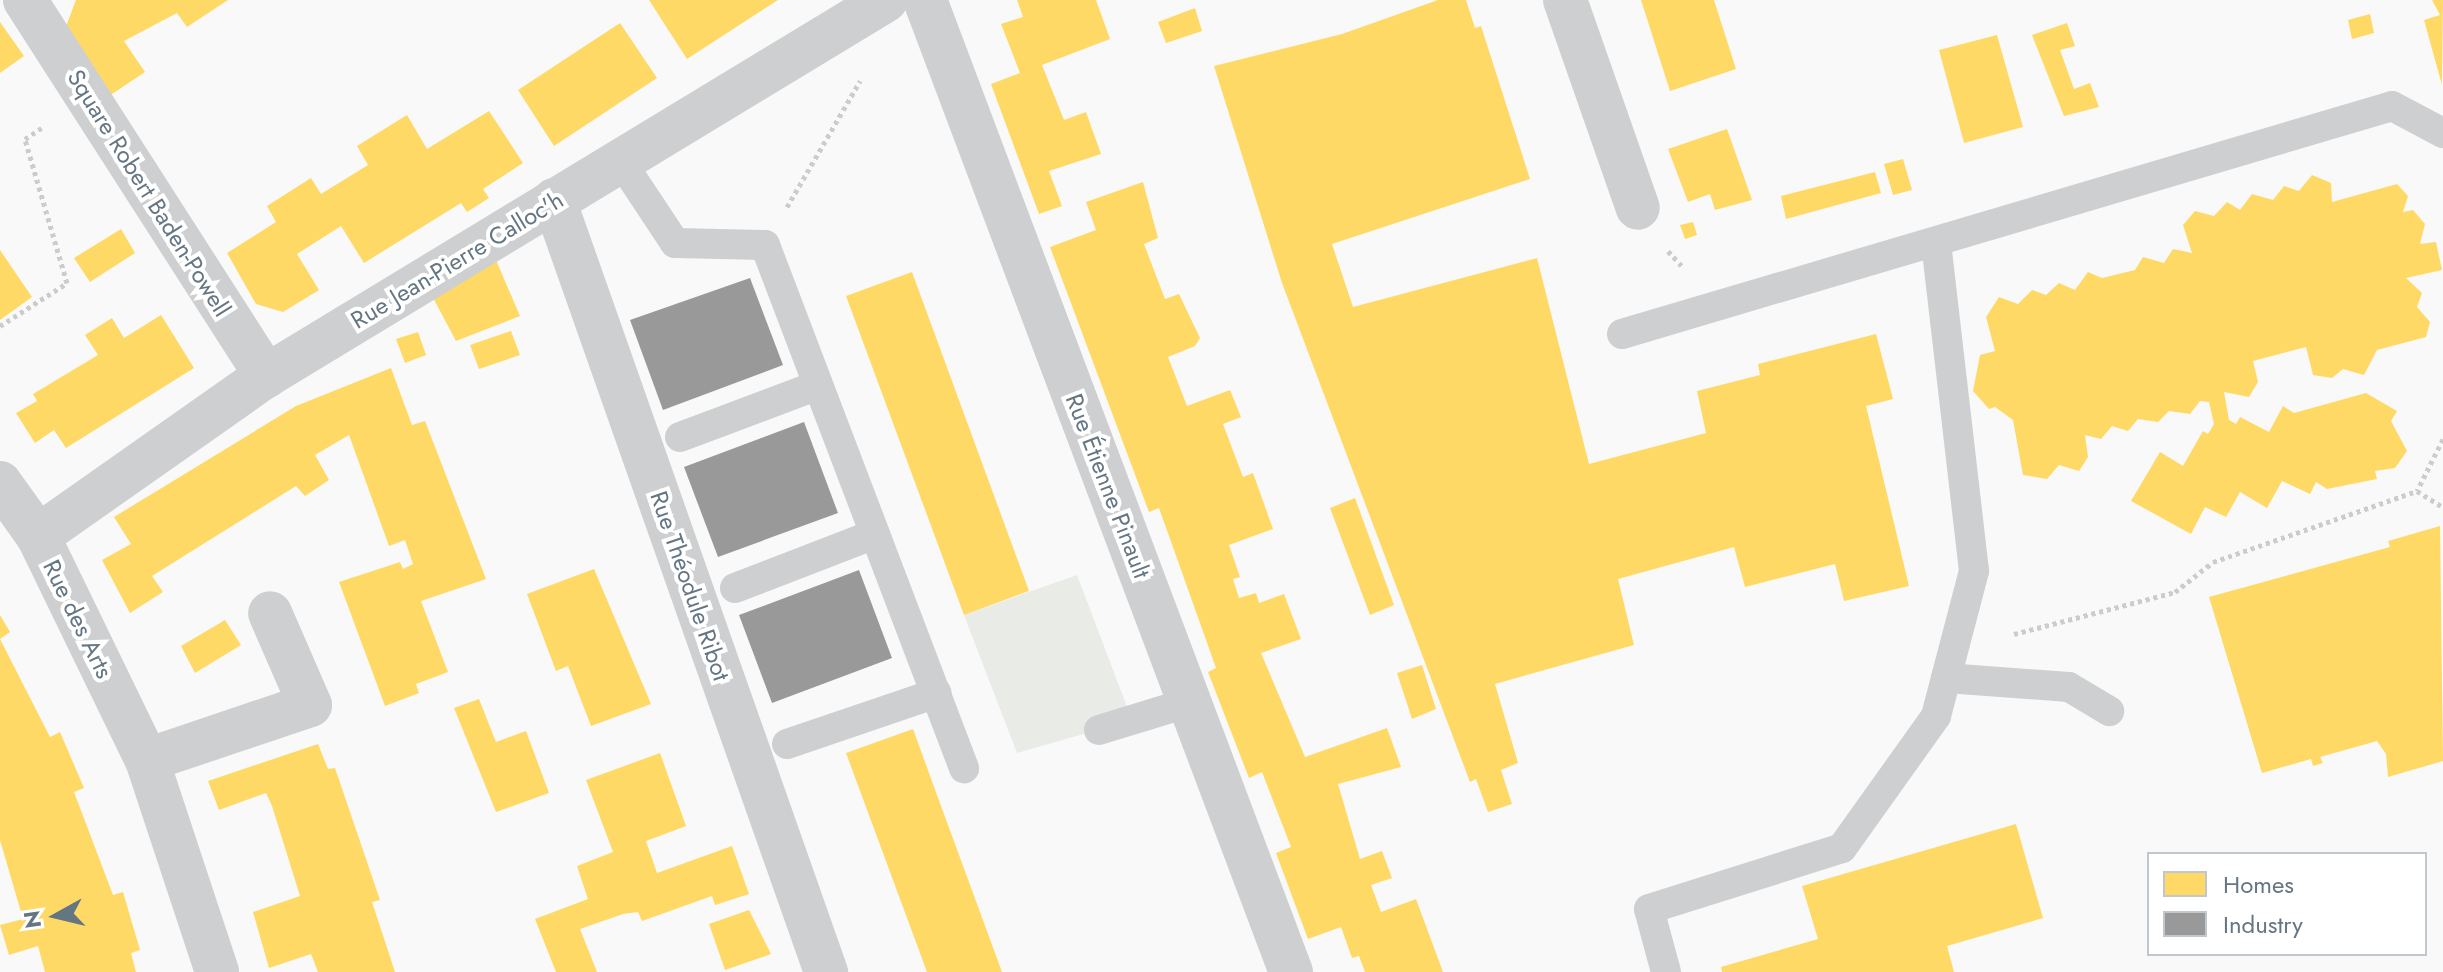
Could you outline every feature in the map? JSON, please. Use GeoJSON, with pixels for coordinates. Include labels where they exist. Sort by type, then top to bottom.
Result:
{"type":"FeatureCollection","features":[{"type":"Feature","properties":{"kind":"street","name":"Rue Jean-Pierre Calloc'h"},"geometry":{"type":"LineString","coordinates":[[38,536],[266,376],[554,200],[622,163],[886,0]]}},
{"type":"Feature","properties":{"kind":"street","name":"Rue Étienne Pinault"},"geometry":{"type":"LineString","coordinates":[[925,0],[1291,972]]}},
{"type":"Feature","properties":{"kind":"street"},"geometry":{"type":"LineString","coordinates":[[1565,0],[1638,208]]}},
{"type":"Feature","properties":{"kind":"street","name":"Square Robert Baden-Powell"},"geometry":{"type":"LineString","coordinates":[[35,3],[88,98],[266,376]]}},
{"type":"Feature","properties":{"kind":"street","name":"Rue Théodule Ribot"},"geometry":{"type":"LineString","coordinates":[[554,200],[826,972]]}},
{"type":"Feature","properties":{"kind":"street","name":"Rue des Arts"},"geometry":{"type":"LineString","coordinates":[[0,483],[38,536],[147,760],[217,972]]}},
{"type":"Feature","properties":{"kind":"street"},"geometry":{"type":"LineString","coordinates":[[147,760],[310,705],[270,613]]}},
{"type":"Feature","properties":{"kind":"lane"},"geometry":{"type":"LineString","coordinates":[[1622,334],[2392,106],[2443,133]]}},
{"type":"Feature","properties":{"kind":"lane"},"geometry":{"type":"LineString","coordinates":[[622,163],[675,243],[765,245],[964,768]]}},
{"type":"Feature","properties":{"kind":"lane"},"geometry":{"type":"LineString","coordinates":[[1666,972],[1649,909],[1842,848],[1936,716],[1974,571],[1936,243]]}},
{"type":"Feature","properties":{"kind":"lane"},"geometry":{"type":"LineString","coordinates":[[680,437],[818,385]]}},
{"type":"Feature","properties":{"kind":"lane"},"geometry":{"type":"LineString","coordinates":[[735,588],[875,534]]}},
{"type":"Feature","properties":{"kind":"lane"},"geometry":{"type":"LineString","coordinates":[[1949,664],[2069,687],[2109,711]]}},
{"type":"Feature","properties":{"kind":"lane"},"geometry":{"type":"LineString","coordinates":[[787,744],[937,693]]}},
{"type":"Feature","properties":{"kind":"lane"},"geometry":{"type":"LineString","coordinates":[[1099,730],[1190,702]]}},
{"type":"Feature","properties":{"kind":"path"},"geometry":{"type":"LineString","coordinates":[[765,245],[867,68]]}},
{"type":"Feature","properties":{"kind":"path"},"geometry":{"type":"LineString","coordinates":[[0,326],[67,283],[25,139],[88,98]]}},
{"type":"Feature","properties":{"kind":"path"},"geometry":{"type":"LineString","coordinates":[[1638,208],[1648,229],[1719,306]]}},
{"type":"Feature","properties":{"kind":"path"},"geometry":{"type":"LineString","coordinates":[[1949,664],[2175,592],[2213,562],[2417,491],[2443,439]]}},
{"type":"Feature","properties":{"kind":"path"},"geometry":{"type":"LineString","coordinates":[[2417,491],[2443,507]]}},
{"type":"Feature","properties":{"kind":"shaded area"},"geometry":{"type":"Polygon","coordinates":[[[1077,575],[1132,720],[1017,753],[964,615],[1077,575]]]}},
{"type":"Feature","properties":{"kind":"building: Homes"},"geometry":{"type":"Polygon","coordinates":[[[76,0],[228,0],[187,27],[177,13],[124,41],[145,72],[109,96],[65,29],[76,0]]]}},
{"type":"Feature","properties":{"kind":"building: Homes"},"geometry":{"type":"Polygon","coordinates":[[[649,0],[778,0],[687,59],[649,0]]]}},
{"type":"Feature","properties":{"kind":"building: Homes"},"geometry":{"type":"Polygon","coordinates":[[[1017,0],[1096,0],[1110,39],[1042,65],[1064,120],[1086,112],[1101,154],[1049,171],[1062,206],[1039,214],[991,84],[1020,73],[1001,24],[1023,17],[1017,0]]]}},
{"type":"Feature","properties":{"kind":"building: Homes"},"geometry":{"type":"Polygon","coordinates":[[[1438,0],[1466,0],[1475,28],[1481,26],[1530,179],[1332,244],[1353,307],[1537,258],[1589,464],[1706,433],[1697,391],[1760,375],[1758,364],[1876,334],[1893,399],[1866,406],[1909,586],[1844,601],[1835,564],[1745,587],[1734,547],[1618,579],[1634,645],[1495,684],[1518,763],[1501,770],[1512,804],[1488,812],[1476,779],[1470,782],[1282,283],[1214,66],[1342,34],[1438,0]]]}},
{"type":"Feature","properties":{"kind":"building: Homes"},"geometry":{"type":"Polygon","coordinates":[[[1641,0],[1714,0],[1736,69],[1670,91],[1641,0]]]}},
{"type":"Feature","properties":{"kind":"building: Homes"},"geometry":{"type":"Polygon","coordinates":[[[2432,0],[2443,0],[2442,85],[2424,20],[2440,15],[2432,0]]]}},
{"type":"Feature","properties":{"kind":"building: Homes"},"geometry":{"type":"Polygon","coordinates":[[[1195,8],[1202,31],[1166,43],[1158,22],[1195,8]]]}},
{"type":"Feature","properties":{"kind":"building: Homes"},"geometry":{"type":"Polygon","coordinates":[[[2370,14],[2374,33],[2352,39],[2348,20],[2370,14]]]}},
{"type":"Feature","properties":{"kind":"building: Homes"},"geometry":{"type":"Polygon","coordinates":[[[0,22],[24,56],[0,73],[0,22]]]}},
{"type":"Feature","properties":{"kind":"building: Homes"},"geometry":{"type":"Polygon","coordinates":[[[620,23],[657,78],[554,146],[518,90],[620,23]]]}},
{"type":"Feature","properties":{"kind":"building: Homes"},"geometry":{"type":"Polygon","coordinates":[[[2067,23],[2075,46],[2060,50],[2074,89],[2090,83],[2099,107],[2064,116],[2032,35],[2067,23]]]}},
{"type":"Feature","properties":{"kind":"building: Homes"},"geometry":{"type":"Polygon","coordinates":[[[1997,35],[2023,127],[1964,143],[1939,50],[1997,35]]]}},
{"type":"Feature","properties":{"kind":"building: Homes"},"geometry":{"type":"Polygon","coordinates":[[[489,111],[523,163],[483,189],[489,198],[467,212],[461,203],[364,263],[341,226],[297,254],[319,290],[283,312],[256,304],[227,253],[276,222],[267,206],[311,178],[321,194],[368,165],[357,146],[407,115],[427,149],[489,111]]]}},
{"type":"Feature","properties":{"kind":"building: Homes"},"geometry":{"type":"Polygon","coordinates":[[[1727,129],[1752,200],[1715,210],[1710,194],[1688,202],[1668,149],[1727,129]]]}},
{"type":"Feature","properties":{"kind":"building: Homes"},"geometry":{"type":"Polygon","coordinates":[[[1903,159],[1912,190],[1893,195],[1884,164],[1903,159]]]}},
{"type":"Feature","properties":{"kind":"building: Homes"},"geometry":{"type":"Polygon","coordinates":[[[1875,172],[1881,193],[1786,219],[1781,196],[1875,172]]]}},
{"type":"Feature","properties":{"kind":"building: Homes"},"geometry":{"type":"Polygon","coordinates":[[[2312,175],[2331,183],[2332,202],[2397,184],[2408,196],[2403,212],[2413,210],[2425,224],[2420,244],[2436,242],[2442,270],[2406,278],[2422,293],[2417,307],[2430,322],[2426,337],[2377,350],[2364,375],[2343,369],[2332,378],[2313,375],[2306,347],[2253,361],[2258,382],[2249,397],[2224,392],[2229,420],[2236,424],[2240,417],[2269,432],[2283,406],[2294,413],[2366,393],[2397,411],[2391,421],[2407,451],[2395,468],[2375,471],[2377,479],[2327,489],[2316,482],[2310,494],[2282,481],[2267,508],[2240,492],[2226,517],[2205,507],[2191,534],[2131,501],[2160,452],[2183,466],[2203,431],[2208,434],[2214,424],[2209,402],[2200,401],[2190,414],[2169,411],[2158,422],[2138,419],[2128,431],[2112,426],[2101,439],[2085,435],[2088,457],[2079,471],[2059,465],[2047,479],[2023,475],[2013,420],[1995,407],[1989,409],[1973,391],[1980,355],[1995,351],[1986,317],[1999,297],[2018,304],[2032,290],[2046,295],[2059,283],[2075,290],[2088,272],[2102,278],[2135,270],[2143,257],[2164,263],[2173,249],[2192,253],[2183,225],[2195,211],[2214,216],[2227,202],[2240,210],[2252,194],[2273,200],[2284,186],[2299,191],[2312,175]]]}},
{"type":"Feature","properties":{"kind":"building: Homes"},"geometry":{"type":"Polygon","coordinates":[[[1143,182],[1158,238],[1144,244],[1165,299],[1179,294],[1200,338],[1195,346],[1168,357],[1187,406],[1230,390],[1241,417],[1223,424],[1243,477],[1253,473],[1273,529],[1229,545],[1240,577],[1233,579],[1239,598],[1256,593],[1259,603],[1284,594],[1301,639],[1261,653],[1305,757],[1387,728],[1401,767],[1338,784],[1360,859],[1382,851],[1392,878],[1371,885],[1381,912],[1416,899],[1443,972],[1365,972],[1359,956],[1352,958],[1341,927],[1308,939],[1276,853],[1291,847],[1262,772],[1249,778],[1208,672],[1216,668],[1159,508],[1149,512],[1050,247],[1096,230],[1086,202],[1143,182]]]}},
{"type":"Feature","properties":{"kind":"building: Homes"},"geometry":{"type":"Polygon","coordinates":[[[1693,222],[1697,235],[1685,239],[1680,225],[1693,222]]]}},
{"type":"Feature","properties":{"kind":"building: Homes"},"geometry":{"type":"Polygon","coordinates":[[[121,229],[135,253],[90,282],[74,258],[121,229]]]}},
{"type":"Feature","properties":{"kind":"building: Homes"},"geometry":{"type":"Polygon","coordinates":[[[0,250],[32,297],[0,320],[0,250]]]}},
{"type":"Feature","properties":{"kind":"building: Homes"},"geometry":{"type":"Polygon","coordinates":[[[496,260],[520,316],[456,341],[431,294],[496,260]]]}},
{"type":"Feature","properties":{"kind":"building: Homes"},"geometry":{"type":"Polygon","coordinates":[[[912,272],[1029,591],[964,615],[846,296],[912,272]]]}},
{"type":"Feature","properties":{"kind":"building: Homes"},"geometry":{"type":"Polygon","coordinates":[[[161,315],[194,368],[66,448],[54,430],[35,443],[16,413],[37,401],[33,394],[98,355],[85,335],[112,318],[124,338],[161,315]]]}},
{"type":"Feature","properties":{"kind":"building: Homes"},"geometry":{"type":"Polygon","coordinates":[[[511,331],[520,355],[479,369],[470,345],[511,331]]]}},
{"type":"Feature","properties":{"kind":"building: Homes"},"geometry":{"type":"Polygon","coordinates":[[[418,332],[426,355],[405,363],[396,339],[418,332]]]}},
{"type":"Feature","properties":{"kind":"building: Homes"},"geometry":{"type":"Polygon","coordinates":[[[391,368],[412,425],[425,421],[486,579],[421,601],[448,672],[416,684],[419,693],[385,706],[339,582],[400,562],[403,569],[413,564],[405,540],[389,546],[349,435],[315,455],[329,480],[305,496],[296,486],[152,576],[163,592],[130,613],[102,560],[131,544],[114,517],[296,406],[391,368]]]}},
{"type":"Feature","properties":{"kind":"building: Homes"},"geometry":{"type":"Polygon","coordinates":[[[1355,498],[1394,605],[1370,615],[1330,508],[1355,498]]]}},
{"type":"Feature","properties":{"kind":"building: Homes"},"geometry":{"type":"Polygon","coordinates":[[[2440,526],[2443,761],[2388,777],[2386,754],[2377,741],[2320,757],[2323,763],[2313,766],[2311,759],[2262,773],[2209,597],[2390,547],[2388,541],[2440,526]]]}},
{"type":"Feature","properties":{"kind":"building: Homes"},"geometry":{"type":"Polygon","coordinates":[[[594,569],[651,704],[591,726],[568,666],[556,671],[527,594],[594,569]]]}},
{"type":"Feature","properties":{"kind":"building: Homes"},"geometry":{"type":"Polygon","coordinates":[[[0,615],[10,632],[0,639],[0,615]]]}},
{"type":"Feature","properties":{"kind":"building: Homes"},"geometry":{"type":"Polygon","coordinates":[[[225,620],[241,645],[195,673],[181,646],[225,620]]]}},
{"type":"Feature","properties":{"kind":"building: Homes"},"geometry":{"type":"Polygon","coordinates":[[[0,639],[50,737],[60,732],[84,788],[74,792],[113,895],[123,892],[140,950],[131,953],[136,972],[45,972],[38,946],[9,955],[0,925],[23,919],[0,840],[0,639]]]}},
{"type":"Feature","properties":{"kind":"building: Homes"},"geometry":{"type":"Polygon","coordinates":[[[1422,665],[1436,709],[1412,719],[1397,673],[1422,665]]]}},
{"type":"Feature","properties":{"kind":"building: Homes"},"geometry":{"type":"Polygon","coordinates":[[[479,699],[496,742],[526,731],[549,793],[496,812],[454,708],[479,699]]]}},
{"type":"Feature","properties":{"kind":"building: Homes"},"geometry":{"type":"Polygon","coordinates":[[[913,729],[1002,972],[927,972],[846,753],[913,729]]]}},
{"type":"Feature","properties":{"kind":"building: Homes"},"geometry":{"type":"Polygon","coordinates":[[[318,744],[328,769],[335,768],[380,900],[372,902],[395,972],[318,972],[311,954],[269,968],[253,912],[300,896],[272,806],[266,793],[219,810],[208,781],[318,744]]]}},
{"type":"Feature","properties":{"kind":"building: Homes"},"geometry":{"type":"Polygon","coordinates":[[[660,753],[686,826],[646,841],[657,873],[732,846],[749,894],[715,905],[712,896],[642,921],[638,912],[623,914],[580,929],[597,972],[556,972],[535,919],[588,899],[577,866],[613,852],[586,780],[660,753]]]}},
{"type":"Feature","properties":{"kind":"building: Homes"},"geometry":{"type":"Polygon","coordinates":[[[2016,824],[2043,918],[1947,946],[1954,972],[1722,972],[1721,967],[1818,939],[1802,886],[2016,824]]]}},
{"type":"Feature","properties":{"kind":"building: Homes"},"geometry":{"type":"Polygon","coordinates":[[[749,910],[771,954],[725,970],[709,924],[749,910]]]}},
{"type":"Feature","properties":{"kind":"building: Industry"},"geometry":{"type":"Polygon","coordinates":[[[750,278],[783,365],[663,410],[630,320],[750,278]]]}},
{"type":"Feature","properties":{"kind":"building: Industry"},"geometry":{"type":"Polygon","coordinates":[[[804,422],[838,513],[718,557],[684,467],[804,422]]]}},
{"type":"Feature","properties":{"kind":"building: Industry"},"geometry":{"type":"Polygon","coordinates":[[[859,570],[892,658],[772,703],[739,615],[859,570]]]}}]}
